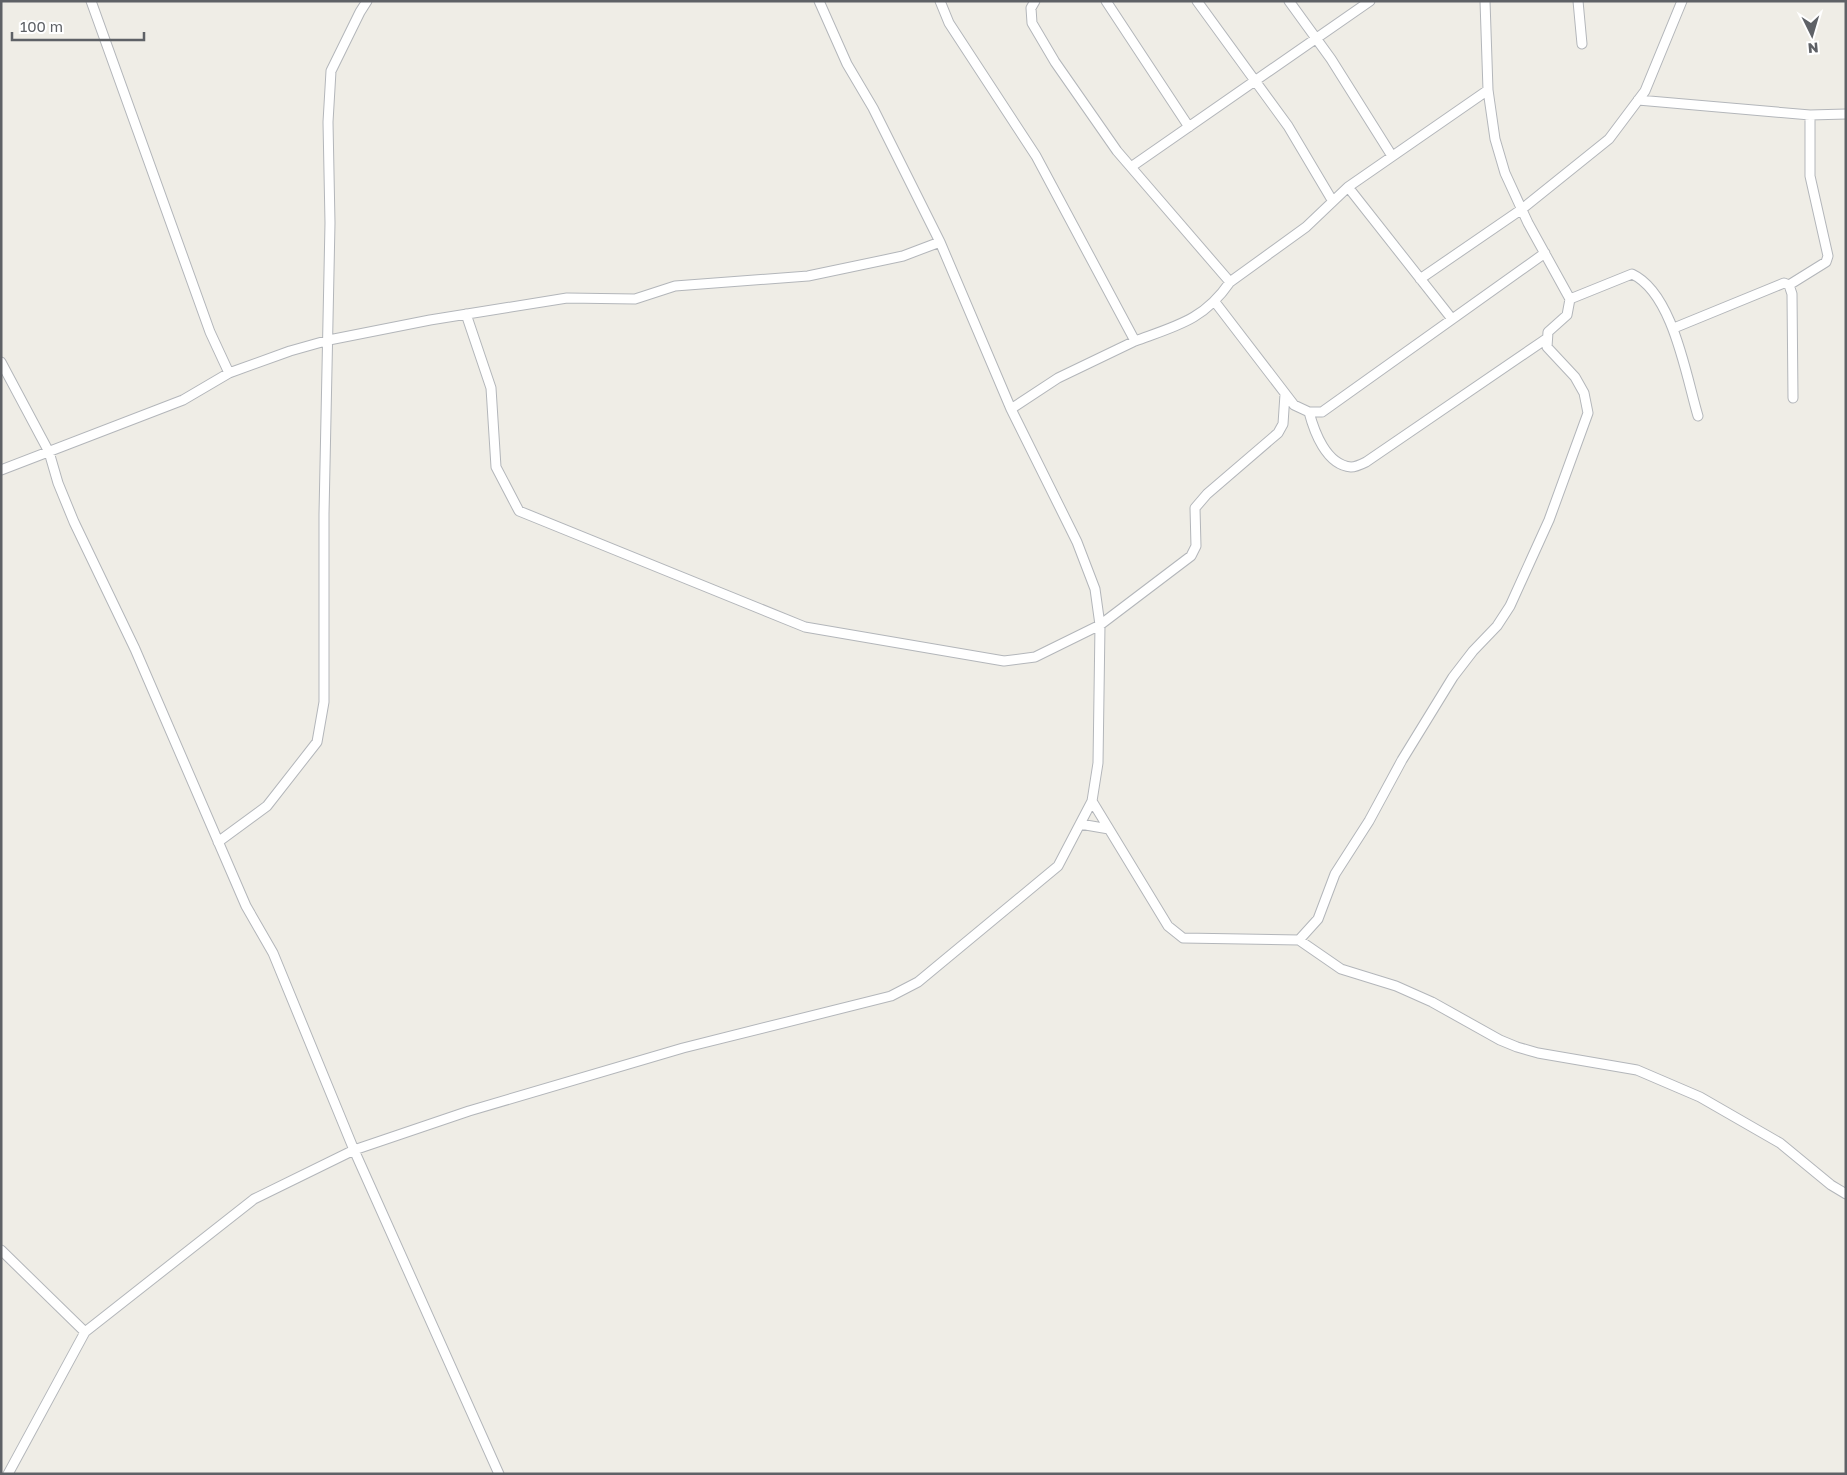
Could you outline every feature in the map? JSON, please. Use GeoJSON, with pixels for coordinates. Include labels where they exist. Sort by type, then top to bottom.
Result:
{"type":"FeatureCollection","features":[{"type":"Feature","properties":{"kind":"street"},"geometry":{"type":"LineString","coordinates":[[91,1],[210,332],[229,373]]}},
{"type":"Feature","properties":{"kind":"street"},"geometry":{"type":"LineString","coordinates":[[218,842],[267,806],[317,742],[324,702],[324,514],[330,223],[328,122],[332,71],[367,1]]}},
{"type":"Feature","properties":{"kind":"street"},"geometry":{"type":"LineString","coordinates":[[8,1474],[85,1332],[254,1199],[354,1150],[469,1111],[674,1051],[891,996],[918,982],[1058,866],[1092,801],[1098,763],[1100,625],[1095,588],[1077,542],[1011,409],[940,242],[872,108],[847,64],[819,1]]}},
{"type":"Feature","properties":{"kind":"street"},"geometry":{"type":"LineString","coordinates":[[940,1],[949,23],[1036,156],[1135,341]]}},
{"type":"Feature","properties":{"kind":"street"},"geometry":{"type":"LineString","coordinates":[[1035,1],[1031,8],[1032,23],[1094,119],[1117,151],[1230,282]]}},
{"type":"Feature","properties":{"kind":"street"},"geometry":{"type":"LineString","coordinates":[[1106,1],[1188,127]]}},
{"type":"Feature","properties":{"kind":"street"},"geometry":{"type":"LineString","coordinates":[[1197,1],[1288,126],[1332,200]]}},
{"type":"Feature","properties":{"kind":"street"},"geometry":{"type":"LineString","coordinates":[[1289,1],[1317,40],[1392,156]]}},
{"type":"Feature","properties":{"kind":"street"},"geometry":{"type":"LineString","coordinates":[[1131,167],[1317,40],[1370,1]]}},
{"type":"Feature","properties":{"kind":"street"},"geometry":{"type":"LineString","coordinates":[[1298,940],[1318,919],[1335,874],[1369,821],[1402,760],[1453,677],[1472,651],[1497,626],[1510,606],[1549,520],[1588,413],[1584,393],[1575,377],[1547,347],[1546,339],[1548,332],[1567,315],[1570,299],[1505,173],[1495,139],[1488,90],[1485,1]]}},
{"type":"Feature","properties":{"kind":"street"},"geometry":{"type":"LineString","coordinates":[[1578,1],[1582,44]]}},
{"type":"Feature","properties":{"kind":"street"},"geometry":{"type":"LineString","coordinates":[[1420,279],[1522,209],[1609,139],[1644,91],[1682,1]]}},
{"type":"Feature","properties":{"kind":"street"},"geometry":{"type":"LineString","coordinates":[[1011,409],[1058,378],[1135,341],[1200,314],[1215,302],[1230,282],[1306,227],[1332,200],[1348,187],[1488,90]]}},
{"type":"Feature","properties":{"kind":"street"},"geometry":{"type":"LineString","coordinates":[[1638,100],[1810,115],[1846,114]]}},
{"type":"Feature","properties":{"kind":"street"},"geometry":{"type":"LineString","coordinates":[[1674,328],[1784,284],[1789,285],[1826,262],[1828,256],[1810,176],[1810,115]]}},
{"type":"Feature","properties":{"kind":"street"},"geometry":{"type":"LineString","coordinates":[[1348,187],[1452,319]]}},
{"type":"Feature","properties":{"kind":"street"},"geometry":{"type":"LineString","coordinates":[[1,470],[183,400],[229,373],[290,351],[329,340],[466,314],[567,298],[635,299],[675,286],[808,276],[903,256],[940,242]]}},
{"type":"Feature","properties":{"kind":"street"},"geometry":{"type":"LineString","coordinates":[[1215,302],[1294,405],[1309,412],[1322,412],[1545,253]]}},
{"type":"Feature","properties":{"kind":"street"},"geometry":{"type":"LineString","coordinates":[[1570,299],[1632,274],[1642,278],[1674,328],[1698,416]]}},
{"type":"Feature","properties":{"kind":"street"},"geometry":{"type":"LineString","coordinates":[[1789,285],[1792,294],[1793,398]]}},
{"type":"Feature","properties":{"kind":"street"},"geometry":{"type":"LineString","coordinates":[[466,314],[491,388],[496,467],[519,511],[805,627],[1004,661],[1035,657],[1100,625],[1191,556],[1196,546],[1195,508],[1207,494],[1278,433],[1282,424],[1285,394]]}},
{"type":"Feature","properties":{"kind":"street"},"geometry":{"type":"LineString","coordinates":[[1309,412],[1315,432],[1325,449],[1336,461],[1351,467],[1366,462],[1546,339]]}},
{"type":"Feature","properties":{"kind":"street"},"geometry":{"type":"LineString","coordinates":[[1,362],[49,452],[58,483],[74,522],[135,649],[246,906],[273,953],[354,1150],[498,1474]]}},
{"type":"Feature","properties":{"kind":"street"},"geometry":{"type":"LineString","coordinates":[[1092,801],[1162,918],[1175,933],[1183,938],[1298,940],[1341,969],[1396,986],[1432,1002],[1500,1040],[1518,1047],[1538,1053],[1637,1070],[1700,1097],[1780,1143],[1831,1185],[1846,1194]]}},
{"type":"Feature","properties":{"kind":"street"},"geometry":{"type":"LineString","coordinates":[[1080,824],[1109,829]]}},
{"type":"Feature","properties":{"kind":"street"},"geometry":{"type":"LineString","coordinates":[[1,1250],[85,1332]]}}]}
